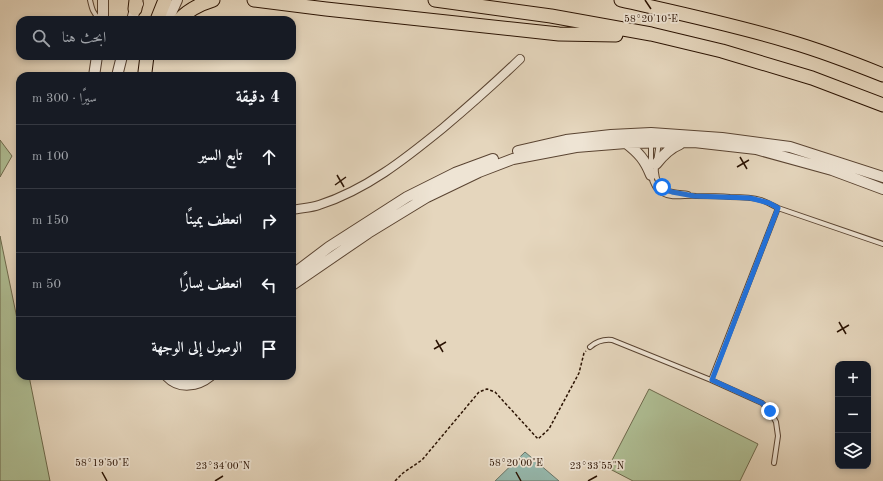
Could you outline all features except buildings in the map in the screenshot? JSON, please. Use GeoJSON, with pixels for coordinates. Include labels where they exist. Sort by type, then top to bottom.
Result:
{"type":"FeatureCollection","features":[{"type":"Feature","properties":{"kind":"main road"},"geometry":{"type":"LineString","coordinates":[[159,16],[165,0]]}},
{"type":"Feature","properties":{"kind":"main road"},"geometry":{"type":"LineString","coordinates":[[183,16],[191,9],[204,2],[213,0]]}},
{"type":"Feature","properties":{"kind":"main road"},"geometry":{"type":"LineString","coordinates":[[261,0],[306,7],[559,34],[651,34]]}},
{"type":"Feature","properties":{"kind":"main road"},"geometry":{"type":"LineString","coordinates":[[293,0],[306,7]]}},
{"type":"Feature","properties":{"kind":"main road"},"geometry":{"type":"LineString","coordinates":[[435,0],[551,16],[651,34],[722,51],[812,78],[883,105]]}},
{"type":"Feature","properties":{"kind":"main road"},"geometry":{"type":"LineString","coordinates":[[621,0],[712,21],[791,42],[833,55],[883,75]]}},
{"type":"Feature","properties":{"kind":"main road"},"geometry":{"type":"LineString","coordinates":[[144,72],[146,60]]}},
{"type":"Feature","properties":{"kind":"street"},"geometry":{"type":"LineString","coordinates":[[101,16],[103,0]]}},
{"type":"Feature","properties":{"kind":"street"},"geometry":{"type":"LineString","coordinates":[[170,16],[177,0]]}},
{"type":"Feature","properties":{"kind":"street"},"geometry":{"type":"LineString","coordinates":[[296,209],[317,206],[342,197],[375,179],[413,153],[463,111],[520,59]]}},
{"type":"Feature","properties":{"kind":"street"},"geometry":{"type":"LineString","coordinates":[[95,72],[96,60]]}},
{"type":"Feature","properties":{"kind":"street"},"geometry":{"type":"LineString","coordinates":[[118,72],[121,60]]}},
{"type":"Feature","properties":{"kind":"street"},"geometry":{"type":"LineString","coordinates":[[145,72],[150,60]]}},
{"type":"Feature","properties":{"kind":"street"},"geometry":{"type":"LineString","coordinates":[[296,272],[329,247],[407,197],[455,173],[513,152],[566,140],[610,135],[655,138],[722,138],[790,147],[883,177]]}},
{"type":"Feature","properties":{"kind":"street"},"geometry":{"type":"LineString","coordinates":[[296,282],[368,233],[427,197],[479,172],[513,159],[576,147],[626,143],[655,138],[756,150],[832,170],[883,189]]}},
{"type":"Feature","properties":{"kind":"street"},"geometry":{"type":"LineString","coordinates":[[656,164],[668,150],[684,142]]}},
{"type":"Feature","properties":{"kind":"street"},"geometry":{"type":"LineString","coordinates":[[626,143],[635,149],[642,157],[651,175]]}},
{"type":"Feature","properties":{"kind":"street"},"geometry":{"type":"LineString","coordinates":[[173,380],[191,385],[205,380]]}},
{"type":"Feature","properties":{"kind":"lane"},"geometry":{"type":"LineString","coordinates":[[90,0],[92,10],[96,16]]}},
{"type":"Feature","properties":{"kind":"lane"},"geometry":{"type":"LineString","coordinates":[[655,138],[656,177],[658,182],[662,187],[672,192],[694,196]]}},
{"type":"Feature","properties":{"kind":"lane"},"geometry":{"type":"LineString","coordinates":[[655,138],[651,175],[652,181],[656,188],[662,194],[670,196],[750,198],[769,203],[778,208],[883,244]]}},
{"type":"Feature","properties":{"kind":"lane"},"geometry":{"type":"LineString","coordinates":[[712,380],[778,208]]}},
{"type":"Feature","properties":{"kind":"lane"},"geometry":{"type":"LineString","coordinates":[[590,347],[597,342],[612,340],[712,380],[762,403],[770,411],[776,422],[778,436],[774,463]]}},
{"type":"Feature","properties":{"kind":"path"},"geometry":{"type":"LineString","coordinates":[[395,481],[403,473],[422,460],[479,392],[487,389],[495,392],[538,439],[549,429],[579,373],[584,353],[590,347]]}},
{"type":"Feature","properties":{"kind":"green space"},"geometry":{"type":"Polygon","coordinates":[[[0,140],[12,156],[0,177],[0,140]]]}},
{"type":"Feature","properties":{"kind":"green space"},"geometry":{"type":"Polygon","coordinates":[[[0,236],[16,314],[16,380],[30,380],[50,481],[0,481],[0,236]]]}},
{"type":"Feature","properties":{"kind":"green space"},"geometry":{"type":"Polygon","coordinates":[[[649,389],[758,444],[740,481],[633,481],[608,468],[649,389]]]}},
{"type":"Feature","properties":{"kind":"water"},"geometry":{"type":"Polygon","coordinates":[[[525,452],[559,481],[495,481],[525,452]]]}},
{"type":"Feature","properties":{"kind":"route"},"geometry":{"type":"LineString","coordinates":[[662,187],[672,192],[694,196],[750,198],[769,203],[778,208],[712,380],[762,403],[770,411]]}}]}
